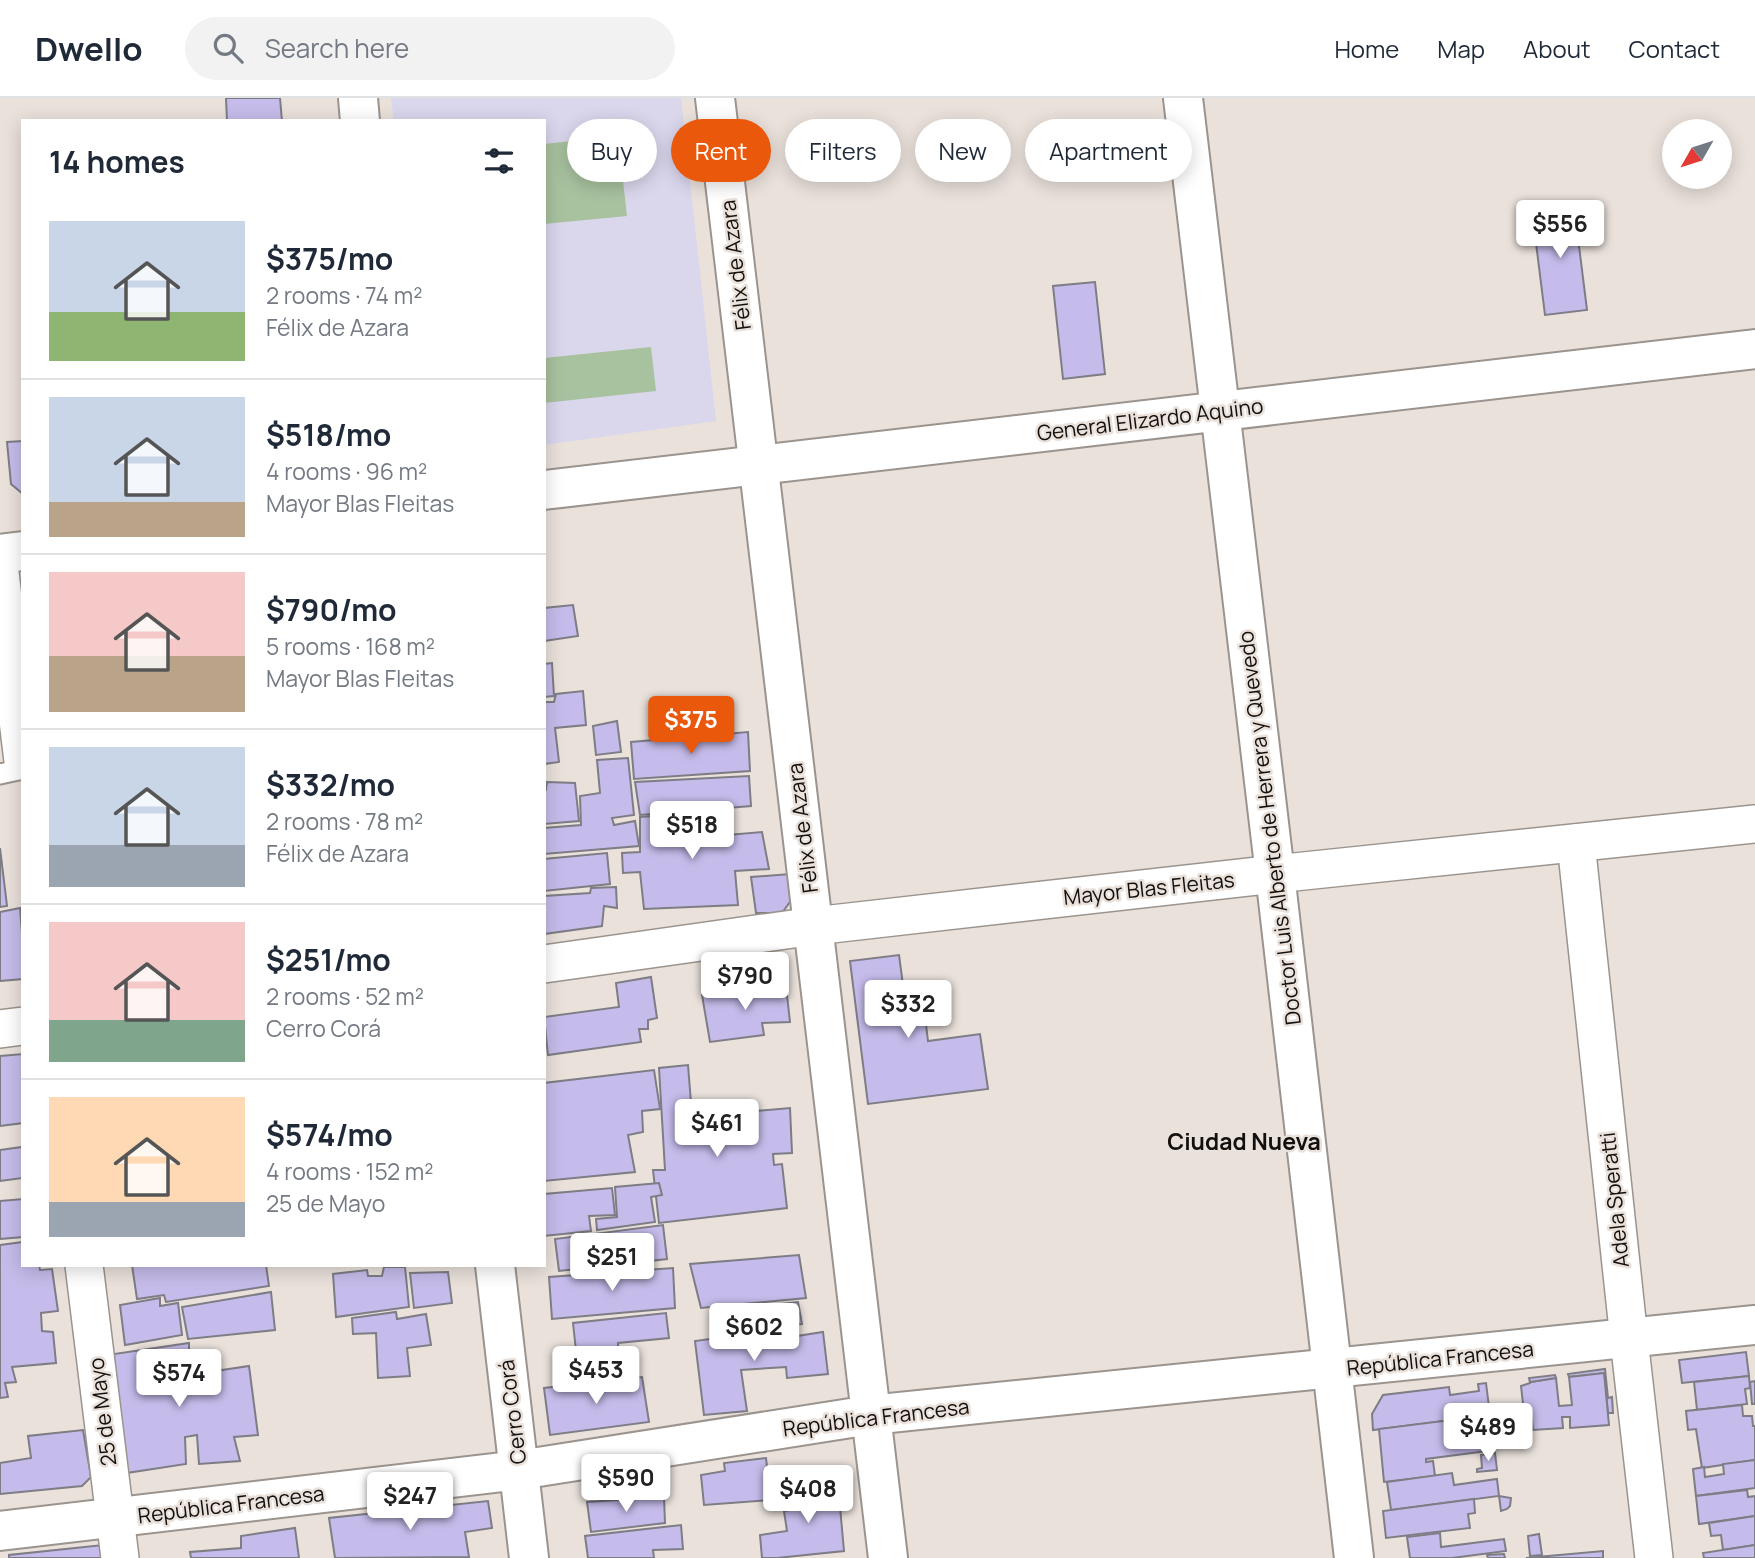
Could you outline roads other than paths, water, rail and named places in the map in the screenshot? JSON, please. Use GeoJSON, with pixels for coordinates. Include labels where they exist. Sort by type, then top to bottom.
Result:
{"type":"FeatureCollection","features":[{"type":"Feature","properties":{"kind":"street"},"geometry":{"type":"LineString","coordinates":[[358,98],[360,119]]}},
{"type":"Feature","properties":{"kind":"street","name":"Félix de Azara"},"geometry":{"type":"LineString","coordinates":[[715,98],[888,1558]]}},
{"type":"Feature","properties":{"kind":"street","name":"Doctor Luis Alberto de Herrera y Quevedo"},"geometry":{"type":"LineString","coordinates":[[1183,98],[1354,1558]]}},
{"type":"Feature","properties":{"kind":"street","name":"General Elizardo Aquino"},"geometry":{"type":"LineString","coordinates":[[546,490],[1755,349]]}},
{"type":"Feature","properties":{"kind":"street"},"geometry":{"type":"LineString","coordinates":[[0,554],[21,551]]}},
{"type":"Feature","properties":{"kind":"street"},"geometry":{"type":"LineString","coordinates":[[0,573],[21,745]]}},
{"type":"Feature","properties":{"kind":"street","name":"Mayor Blas Fleitas"},"geometry":{"type":"LineString","coordinates":[[546,964],[814,926],[1755,824]]}},
{"type":"Feature","properties":{"kind":"street","name":"Adela Speratti"},"geometry":{"type":"LineString","coordinates":[[1576,843],[1654,1558]]}},
{"type":"Feature","properties":{"kind":"street"},"geometry":{"type":"LineString","coordinates":[[0,1029],[21,1026]]}},
{"type":"Feature","properties":{"kind":"street","name":"25 de Mayo"},"geometry":{"type":"LineString","coordinates":[[84,1267],[120,1558]]}},
{"type":"Feature","properties":{"kind":"street","name":"Cerro Corá"},"geometry":{"type":"LineString","coordinates":[[495,1267],[530,1558]]}},
{"type":"Feature","properties":{"kind":"street","name":"República Francesa"},"geometry":{"type":"LineString","coordinates":[[0,1531],[519,1471],[870,1415],[1755,1325]]}},
{"type":"Feature","properties":{"kind":"lane"},"geometry":{"type":"LineString","coordinates":[[0,774],[21,769]]}},
{"type":"Feature","properties":{"kind":"district","name":"Ciudad Nueva"},"geometry":{"type":"Point","coordinates":[1244,1141]}}]}
